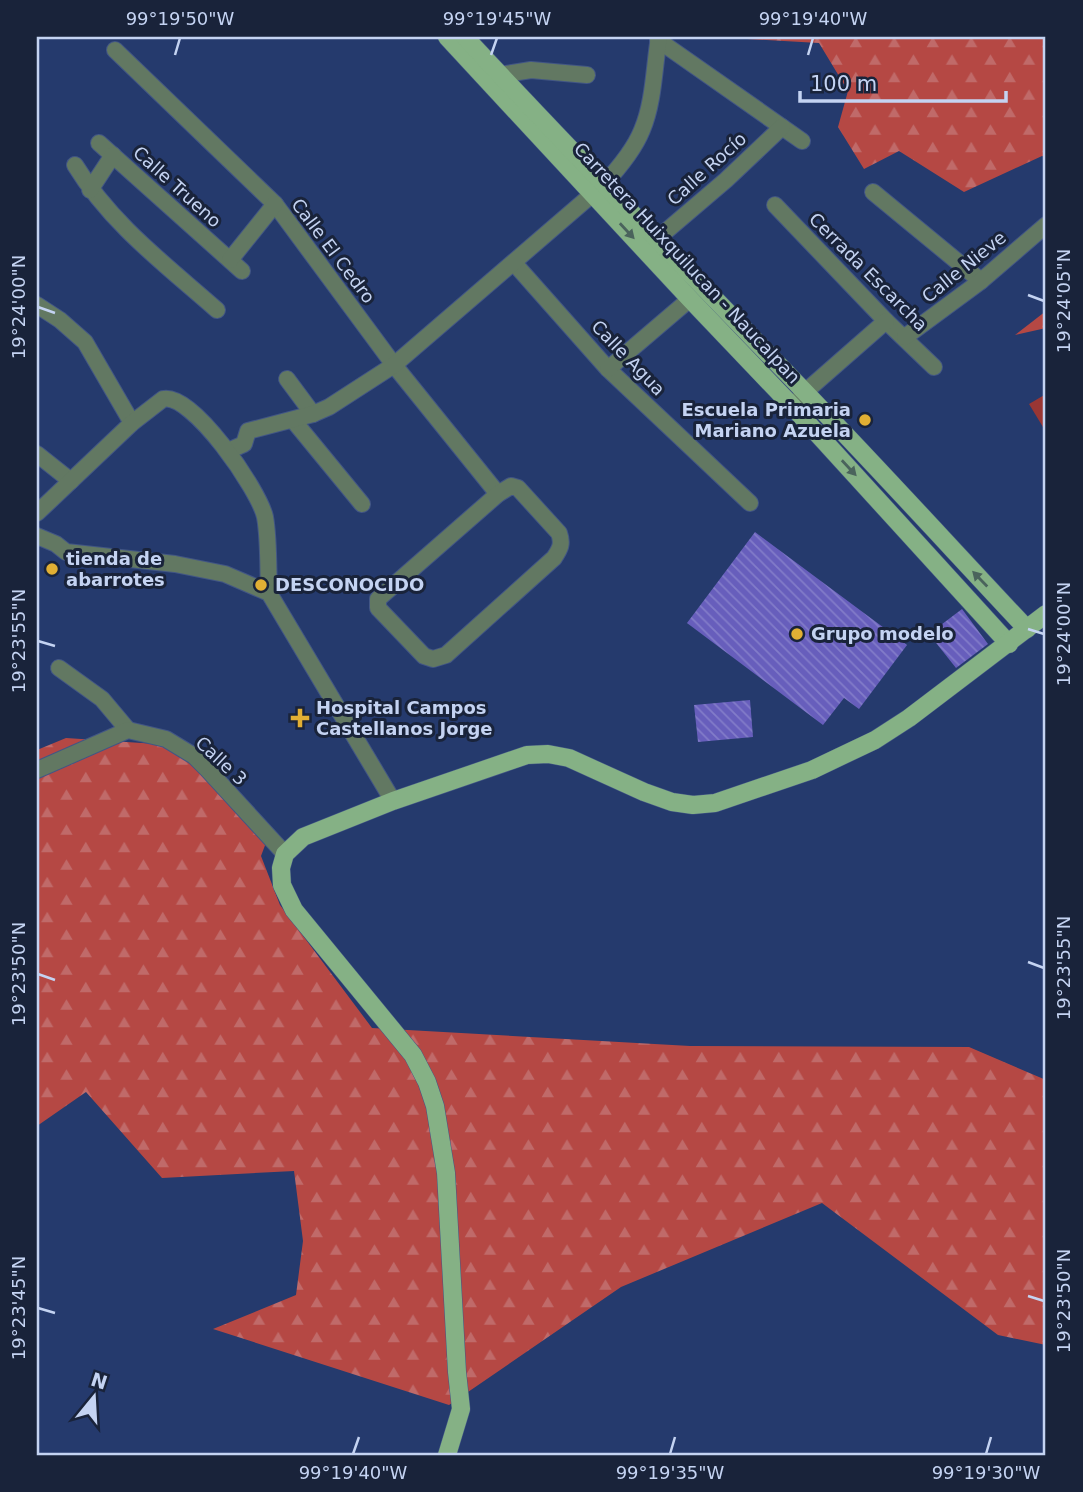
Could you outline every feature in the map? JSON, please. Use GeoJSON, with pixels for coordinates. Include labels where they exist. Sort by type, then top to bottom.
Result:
{"type":"FeatureCollection","features":[{"type":"Feature","properties":{"kind":"main road","name":"Carretera Huixquilucan - Naucalpan"},"geometry":{"type":"LineString","coordinates":[[447,37],[598,190],[657,238],[1027,629]]}},
{"type":"Feature","properties":{"kind":"main road","name":"Carretera Huixquilucan - Naucalpan"},"geometry":{"type":"LineString","coordinates":[[465,37],[690,299],[793,407],[1009,644]]}},
{"type":"Feature","properties":{"kind":"main road"},"geometry":{"type":"LineString","coordinates":[[447,1455],[461,1409],[446,1173],[435,1106],[427,1082],[413,1055],[294,910],[282,885],[281,867],[285,854],[303,836],[393,801],[527,755],[548,754],[579,762],[644,792],[673,802],[693,805],[715,803],[812,770],[875,740],[1009,644],[1046,614]]}},
{"type":"Feature","properties":{"kind":"street"},"geometry":{"type":"LineString","coordinates":[[228,452],[244,444],[248,431],[313,415],[394,365],[598,190],[618,169],[641,132],[658,38],[802,141]]}},
{"type":"Feature","properties":{"kind":"street","name":"Calle El Cedro"},"geometry":{"type":"LineString","coordinates":[[115,50],[275,204],[394,365],[498,494]]}},
{"type":"Feature","properties":{"kind":"street"},"geometry":{"type":"LineString","coordinates":[[500,75],[531,70],[587,75]]}},
{"type":"Feature","properties":{"kind":"street","name":"Calle Rocío"},"geometry":{"type":"LineString","coordinates":[[657,238],[726,180],[782,127]]}},
{"type":"Feature","properties":{"kind":"street","name":"Calle Trueno"},"geometry":{"type":"LineString","coordinates":[[99,143],[242,271]]}},
{"type":"Feature","properties":{"kind":"street"},"geometry":{"type":"LineString","coordinates":[[90,190],[113,155]]}},
{"type":"Feature","properties":{"kind":"street"},"geometry":{"type":"LineString","coordinates":[[75,165],[90,190],[116,220],[217,310]]}},
{"type":"Feature","properties":{"kind":"street"},"geometry":{"type":"LineString","coordinates":[[873,192],[981,281]]}},
{"type":"Feature","properties":{"kind":"street"},"geometry":{"type":"LineString","coordinates":[[230,260],[275,204]]}},
{"type":"Feature","properties":{"kind":"street","name":"Cerrada Escarcha"},"geometry":{"type":"LineString","coordinates":[[775,205],[934,367]]}},
{"type":"Feature","properties":{"kind":"street","name":"Calle Nieve"},"geometry":{"type":"LineString","coordinates":[[905,337],[981,281],[1046,225]]}},
{"type":"Feature","properties":{"kind":"street","name":"Calle Agua"},"geometry":{"type":"LineString","coordinates":[[514,263],[608,369],[750,503]]}},
{"type":"Feature","properties":{"kind":"street"},"geometry":{"type":"LineString","coordinates":[[608,369],[690,299]]}},
{"type":"Feature","properties":{"kind":"street"},"geometry":{"type":"LineString","coordinates":[[37,305],[60,320],[85,342],[132,423]]}},
{"type":"Feature","properties":{"kind":"street"},"geometry":{"type":"LineString","coordinates":[[793,407],[805,392],[886,321]]}},
{"type":"Feature","properties":{"kind":"street"},"geometry":{"type":"LineString","coordinates":[[287,379],[313,415]]}},
{"type":"Feature","properties":{"kind":"street"},"geometry":{"type":"LineString","coordinates":[[37,513],[132,423],[163,399],[167,398],[195,416],[228,452],[259,499],[265,519],[269,593],[393,801]]}},
{"type":"Feature","properties":{"kind":"street"},"geometry":{"type":"LineString","coordinates":[[293,420],[362,504]]}},
{"type":"Feature","properties":{"kind":"street"},"geometry":{"type":"LineString","coordinates":[[37,454],[71,481]]}},
{"type":"Feature","properties":{"kind":"street"},"geometry":{"type":"LineString","coordinates":[[511,486],[518,488],[559,533],[562,542],[559,551],[446,655],[433,659],[424,656],[378,608],[377,600],[498,494],[511,486]]}},
{"type":"Feature","properties":{"kind":"street"},"geometry":{"type":"LineString","coordinates":[[37,536],[56,544],[66,552],[175,564],[225,574],[269,593]]}},
{"type":"Feature","properties":{"kind":"street"},"geometry":{"type":"LineString","coordinates":[[37,770],[128,730],[102,699],[59,668]]}},
{"type":"Feature","properties":{"kind":"street","name":"Calle 3"},"geometry":{"type":"LineString","coordinates":[[128,730],[166,739],[194,757],[219,780],[285,854]]}},
{"type":"Feature","properties":{"kind":"shaded area"},"geometry":{"type":"Polygon","coordinates":[[[1046,394],[1046,432],[1029,404],[1046,394]]]}},
{"type":"Feature","properties":{"kind":"green space"},"geometry":{"type":"Polygon","coordinates":[[[745,37],[1038,37],[1046,40],[1046,157],[1042,156],[964,192],[899,151],[864,169],[838,127],[848,91],[819,43],[745,37]]]}},
{"type":"Feature","properties":{"kind":"green space"},"geometry":{"type":"Polygon","coordinates":[[[1046,311],[1046,328],[1015,335],[1046,311]]]}},
{"type":"Feature","properties":{"kind":"green space"},"geometry":{"type":"Polygon","coordinates":[[[66,738],[172,745],[270,832],[261,856],[280,905],[372,1028],[690,1046],[969,1047],[1046,1080],[1046,1345],[998,1335],[822,1203],[621,1287],[449,1405],[213,1329],[296,1295],[303,1241],[294,1171],[162,1178],[86,1092],[37,1126],[37,750],[66,738]]]}},
{"type":"Feature","properties":{"kind":"building","name":"Grupo modelo"},"geometry":{"type":"Polygon","coordinates":[[[755,532],[907,645],[859,709],[844,698],[823,725],[687,623],[755,532]]]}},
{"type":"Feature","properties":{"kind":"building"},"geometry":{"type":"Polygon","coordinates":[[[962,609],[988,644],[956,668],[929,634],[962,609]]]}},
{"type":"Feature","properties":{"kind":"building"},"geometry":{"type":"Polygon","coordinates":[[[750,700],[753,737],[698,742],[694,705],[750,700]]]}},
{"type":"Feature","properties":{"kind":"place","name":"Escuela Primaria Mariano Azuela"},"geometry":{"type":"Point","coordinates":[865,420]}},
{"type":"Feature","properties":{"kind":"place","name":"tienda de abarrotes"},"geometry":{"type":"Point","coordinates":[52,569]}},
{"type":"Feature","properties":{"kind":"place","name":"DESCONOCIDO"},"geometry":{"type":"Point","coordinates":[261,585]}},
{"type":"Feature","properties":{"kind":"place","name":"Grupo modelo"},"geometry":{"type":"Point","coordinates":[797,634]}},
{"type":"Feature","properties":{"kind":"place","name":"Hospital Campos Castellanos Jorge"},"geometry":{"type":"Point","coordinates":[300,718]}}]}
